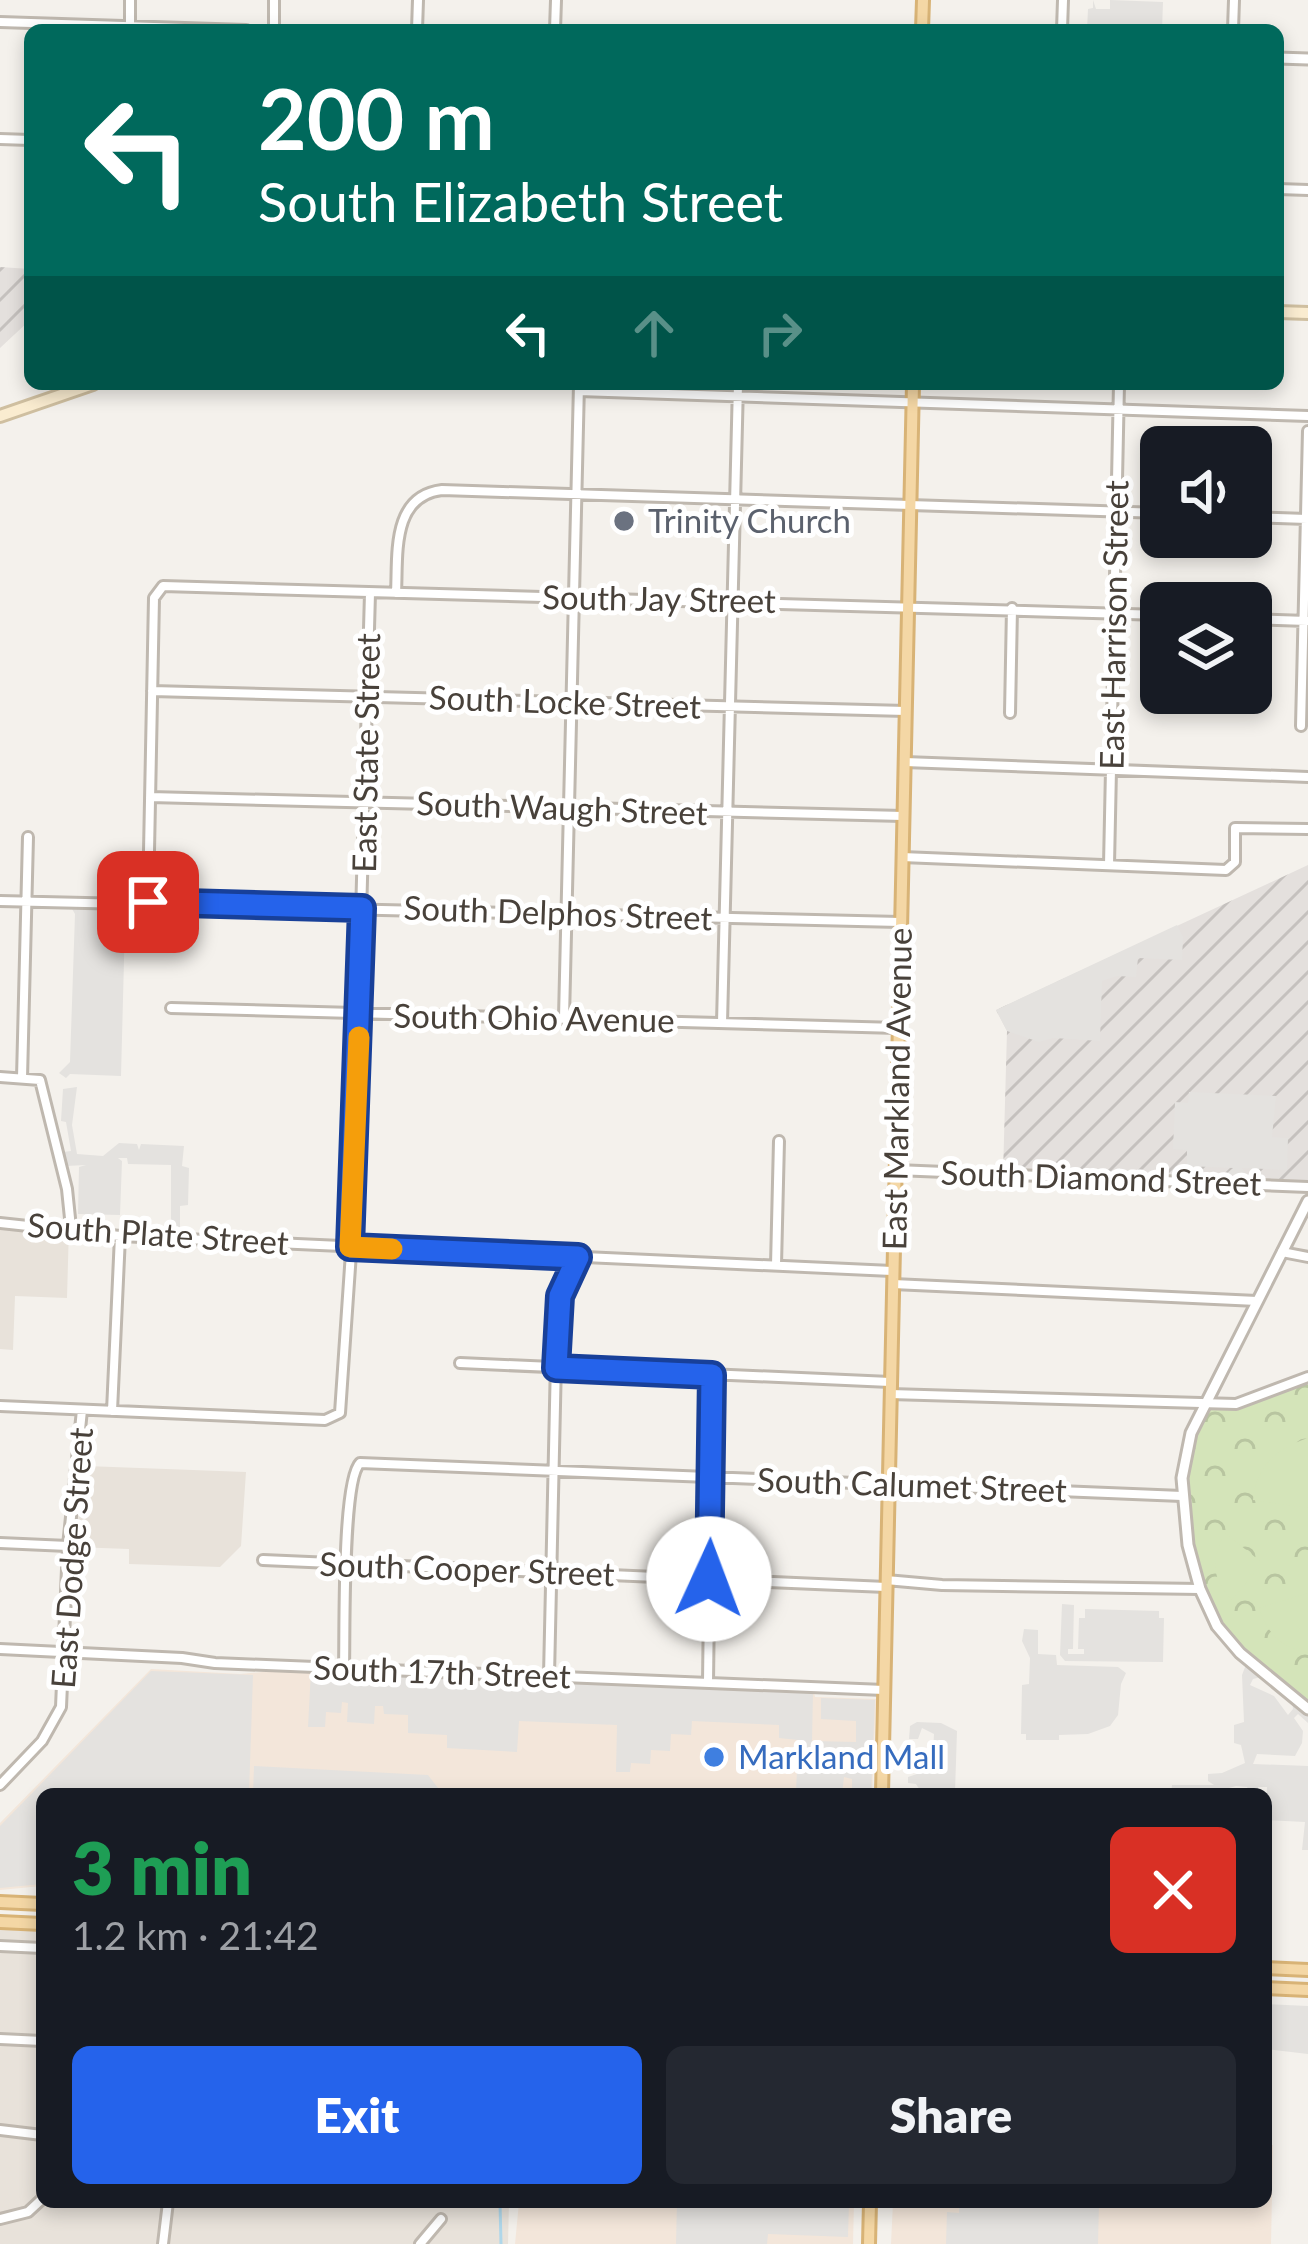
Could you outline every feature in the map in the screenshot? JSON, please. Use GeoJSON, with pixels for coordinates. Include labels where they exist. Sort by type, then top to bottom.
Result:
{"type":"FeatureCollection","features":[{"type":"Feature","properties":{"kind":"main road"},"geometry":{"type":"LineString","coordinates":[[0,416],[76,390]]}},
{"type":"Feature","properties":{"kind":"main road","name":"East Markland Avenue"},"geometry":{"type":"LineString","coordinates":[[881,1788],[913,390]]}},
{"type":"Feature","properties":{"kind":"main road"},"geometry":{"type":"LineString","coordinates":[[0,1902],[36,1904]]}},
{"type":"Feature","properties":{"kind":"main road"},"geometry":{"type":"LineString","coordinates":[[0,1922],[36,1924]]}},
{"type":"Feature","properties":{"kind":"main road"},"geometry":{"type":"LineString","coordinates":[[1272,1968],[1306,1969]]}},
{"type":"Feature","properties":{"kind":"main road"},"geometry":{"type":"LineString","coordinates":[[1272,1988],[1308,1990]]}},
{"type":"Feature","properties":{"kind":"main road"},"geometry":{"type":"LineString","coordinates":[[869,2244],[870,2208]]}},
{"type":"Feature","properties":{"kind":"street"},"geometry":{"type":"LineString","coordinates":[[0,22],[37,24]]}},
{"type":"Feature","properties":{"kind":"street"},"geometry":{"type":"LineString","coordinates":[[564,1019],[579,390]]}},
{"type":"Feature","properties":{"kind":"street"},"geometry":{"type":"LineString","coordinates":[[618,390],[1308,416]]}},
{"type":"Feature","properties":{"kind":"street"},"geometry":{"type":"LineString","coordinates":[[722,1023],[738,390]]}},
{"type":"Feature","properties":{"kind":"street","name":"East Harrison Street"},"geometry":{"type":"LineString","coordinates":[[1109,865],[1119,390]]}},
{"type":"Feature","properties":{"kind":"street"},"geometry":{"type":"LineString","coordinates":[[1300,726],[1308,431]]}},
{"type":"Feature","properties":{"kind":"street"},"geometry":{"type":"LineString","coordinates":[[396,593],[400,526],[408,509],[430,491],[1140,513]]}},
{"type":"Feature","properties":{"kind":"street"},"geometry":{"type":"LineString","coordinates":[[1272,518],[1307,519]]}},
{"type":"Feature","properties":{"kind":"street","name":"South Jay Street"},"geometry":{"type":"LineString","coordinates":[[152,691],[154,598],[158,589],[182,586],[1140,615]]}},
{"type":"Feature","properties":{"kind":"street","name":"East State Street"},"geometry":{"type":"LineString","coordinates":[[112,1411],[325,1420],[337,1416],[342,1404],[370,593]]}},
{"type":"Feature","properties":{"kind":"street"},"geometry":{"type":"LineString","coordinates":[[1010,713],[1012,608]]}},
{"type":"Feature","properties":{"kind":"street"},"geometry":{"type":"LineString","coordinates":[[1272,620],[1306,621]]}},
{"type":"Feature","properties":{"kind":"street"},"geometry":{"type":"LineString","coordinates":[[148,902],[152,691]]}},
{"type":"Feature","properties":{"kind":"street","name":"South Locke Street"},"geometry":{"type":"LineString","coordinates":[[152,691],[906,711]]}},
{"type":"Feature","properties":{"kind":"street"},"geometry":{"type":"LineString","coordinates":[[904,762],[1308,777]]}},
{"type":"Feature","properties":{"kind":"street","name":"South Waugh Street"},"geometry":{"type":"LineString","coordinates":[[150,797],[903,816]]}},
{"type":"Feature","properties":{"kind":"street"},"geometry":{"type":"LineString","coordinates":[[902,857],[1231,868],[1235,828],[1308,829]]}},
{"type":"Feature","properties":{"kind":"street"},"geometry":{"type":"LineString","coordinates":[[22,1078],[28,836]]}},
{"type":"Feature","properties":{"kind":"street","name":"South Delphos Street"},"geometry":{"type":"LineString","coordinates":[[0,901],[900,922]]}},
{"type":"Feature","properties":{"kind":"street","name":"South Ohio Avenue"},"geometry":{"type":"LineString","coordinates":[[171,1008],[898,1028]]}},
{"type":"Feature","properties":{"kind":"street"},"geometry":{"type":"LineString","coordinates":[[0,1077],[40,1080],[67,1189],[71,1228]]}},
{"type":"Feature","properties":{"kind":"street"},"geometry":{"type":"LineString","coordinates":[[776,1265],[779,1141]]}},
{"type":"Feature","properties":{"kind":"street","name":"South Diamond Street"},"geometry":{"type":"LineString","coordinates":[[895,1170],[1308,1187]]}},
{"type":"Feature","properties":{"kind":"street"},"geometry":{"type":"LineString","coordinates":[[1308,1201],[1185,1450],[1182,1496],[1200,1589],[1226,1641],[1308,1709]]}},
{"type":"Feature","properties":{"kind":"street","name":"South Plate Street"},"geometry":{"type":"LineString","coordinates":[[0,1223],[120,1236],[776,1265],[892,1278],[1257,1300]]}},
{"type":"Feature","properties":{"kind":"street"},"geometry":{"type":"LineString","coordinates":[[0,1406],[112,1411],[120,1236]]}},
{"type":"Feature","properties":{"kind":"street"},"geometry":{"type":"LineString","coordinates":[[1282,1252],[1308,1257]]}},
{"type":"Feature","properties":{"kind":"street"},"geometry":{"type":"LineString","coordinates":[[549,1676],[560,1296],[578,1257]]}},
{"type":"Feature","properties":{"kind":"street"},"geometry":{"type":"LineString","coordinates":[[460,1363],[1205,1404],[1236,1404],[1308,1377]]}},
{"type":"Feature","properties":{"kind":"street"},"geometry":{"type":"LineString","coordinates":[[707,1682],[712,1375]]}},
{"type":"Feature","properties":{"kind":"street","name":"East Dodge Street"},"geometry":{"type":"LineString","coordinates":[[0,1785],[42,1741],[62,1707],[68,1546],[82,1410]]}},
{"type":"Feature","properties":{"kind":"street","name":"South Calumet Street"},"geometry":{"type":"LineString","coordinates":[[347,1564],[355,1466],[365,1462],[1182,1496]]}},
{"type":"Feature","properties":{"kind":"street"},"geometry":{"type":"LineString","coordinates":[[0,1543],[68,1546]]}},
{"type":"Feature","properties":{"kind":"street","name":"South Cooper Street"},"geometry":{"type":"LineString","coordinates":[[263,1560],[709,1579],[1200,1589]]}},
{"type":"Feature","properties":{"kind":"street"},"geometry":{"type":"LineString","coordinates":[[344,1668],[347,1564]]}},
{"type":"Feature","properties":{"kind":"street","name":"South 17th Street"},"geometry":{"type":"LineString","coordinates":[[0,1649],[884,1690]]}},
{"type":"Feature","properties":{"kind":"street"},"geometry":{"type":"LineString","coordinates":[[0,1946],[36,1948]]}},
{"type":"Feature","properties":{"kind":"street"},"geometry":{"type":"LineString","coordinates":[[0,2038],[36,2041]]}},
{"type":"Feature","properties":{"kind":"street"},"geometry":{"type":"LineString","coordinates":[[0,2130],[36,2134]]}},
{"type":"Feature","properties":{"kind":"street"},"geometry":{"type":"LineString","coordinates":[[0,2219],[28,2212],[36,2205]]}},
{"type":"Feature","properties":{"kind":"street"},"geometry":{"type":"LineString","coordinates":[[163,2244],[167,2208]]}},
{"type":"Feature","properties":{"kind":"street"},"geometry":{"type":"LineString","coordinates":[[420,2244],[441,2219]]}},
{"type":"Feature","properties":{"kind":"shaded area"},"geometry":{"type":"Polygon","coordinates":[[[1093,0],[1096,9],[1110,9],[1110,0],[1163,2],[1162,24],[1087,24],[1088,9],[1093,8],[1093,0]]]}},
{"type":"Feature","properties":{"kind":"shaded area"},"geometry":{"type":"Polygon","coordinates":[[[0,267],[24,269],[24,326],[0,348],[0,267]]]}},
{"type":"Feature","properties":{"kind":"shaded area"},"geometry":{"type":"Polygon","coordinates":[[[1308,865],[1308,1187],[1003,1174],[1007,1031],[996,1010],[1308,865]]]}},
{"type":"Feature","properties":{"kind":"shaded area"},"geometry":{"type":"Polygon","coordinates":[[[71,907],[134,909],[125,922],[121,1076],[70,1074],[66,1078],[59,1073],[70,1062],[75,914],[71,907]]]}},
{"type":"Feature","properties":{"kind":"shaded area"},"geometry":{"type":"Polygon","coordinates":[[[1177,925],[1183,937],[1182,960],[1138,958],[1136,977],[1102,981],[1100,1041],[1054,1038],[1039,1042],[1007,1031],[996,1010],[1177,925]]]}},
{"type":"Feature","properties":{"kind":"shaded area"},"geometry":{"type":"Polygon","coordinates":[[[77,1087],[72,1125],[77,1154],[103,1156],[119,1143],[137,1144],[139,1150],[141,1144],[184,1146],[188,1205],[180,1206],[180,1230],[171,1230],[171,1165],[128,1164],[127,1158],[118,1158],[122,1161],[120,1215],[78,1214],[79,1167],[86,1165],[66,1166],[63,1152],[71,1151],[66,1122],[61,1121],[63,1089],[77,1087]]]}},
{"type":"Feature","properties":{"kind":"shaded area"},"geometry":{"type":"Polygon","coordinates":[[[1189,1092],[1276,1096],[1272,1137],[1288,1138],[1287,1170],[1242,1168],[1247,1175],[1226,1174],[1233,1168],[1187,1166],[1187,1150],[1173,1149],[1175,1102],[1188,1103],[1189,1092]]]}},
{"type":"Feature","properties":{"kind":"shaded area"},"geometry":{"type":"Polygon","coordinates":[[[0,1225],[69,1227],[67,1298],[15,1296],[13,1350],[0,1349],[0,1225]]]}},
{"type":"Feature","properties":{"kind":"shaded area"},"geometry":{"type":"Polygon","coordinates":[[[86,1466],[246,1472],[241,1546],[220,1567],[129,1564],[129,1549],[74,1547],[86,1466]]]}},
{"type":"Feature","properties":{"kind":"shaded area"},"geometry":{"type":"Polygon","coordinates":[[[1062,1604],[1074,1605],[1073,1649],[1068,1654],[1084,1654],[1084,1649],[1078,1649],[1079,1618],[1085,1618],[1085,1609],[1159,1611],[1159,1618],[1164,1618],[1163,1662],[1065,1661],[1060,1655],[1062,1604]]]}},
{"type":"Feature","properties":{"kind":"shaded area"},"geometry":{"type":"Polygon","coordinates":[[[1024,1629],[1038,1630],[1038,1654],[1056,1655],[1057,1665],[1118,1667],[1126,1673],[1118,1715],[1110,1726],[1088,1734],[1059,1735],[1059,1740],[1026,1740],[1026,1734],[1021,1734],[1022,1685],[1029,1684],[1030,1658],[1022,1641],[1024,1629]]]}},
{"type":"Feature","properties":{"kind":"shaded area"},"geometry":{"type":"Polygon","coordinates":[[[1247,1662],[1265,1676],[1253,1679],[1250,1685],[1274,1696],[1288,1715],[1292,1700],[1308,1713],[1308,1723],[1298,1714],[1294,1718],[1303,1731],[1295,1756],[1257,1754],[1253,1764],[1308,1766],[1308,1850],[1302,1850],[1305,1822],[1272,1820],[1272,1788],[1172,1788],[1214,1785],[1208,1774],[1245,1763],[1241,1745],[1234,1743],[1234,1725],[1244,1722],[1242,1675],[1247,1662]]]}},
{"type":"Feature","properties":{"kind":"shaded area"},"geometry":{"type":"Polygon","coordinates":[[[151,1669],[240,1674],[296,1669],[814,1692],[815,1697],[876,1699],[872,1788],[36,1788],[36,1887],[0,1890],[0,1823],[151,1669]]]}},
{"type":"Feature","properties":{"kind":"shaded area"},"geometry":{"type":"Polygon","coordinates":[[[311,1670],[813,1692],[812,1741],[856,1742],[856,1721],[821,1719],[821,1698],[875,1700],[871,1788],[852,1788],[852,1779],[844,1777],[843,1788],[796,1788],[798,1740],[779,1738],[779,1725],[692,1721],[691,1735],[671,1734],[670,1751],[651,1750],[650,1764],[631,1763],[630,1772],[616,1772],[617,1725],[519,1721],[517,1752],[447,1748],[447,1735],[408,1733],[408,1715],[384,1714],[383,1706],[375,1706],[374,1724],[347,1722],[348,1703],[342,1702],[341,1713],[326,1712],[325,1727],[308,1727],[311,1670]]]}},
{"type":"Feature","properties":{"kind":"shaded area"},"geometry":{"type":"Polygon","coordinates":[[[151,1671],[253,1675],[249,1788],[37,1788],[151,1671]]]}},
{"type":"Feature","properties":{"kind":"shaded area"},"geometry":{"type":"Polygon","coordinates":[[[941,1723],[957,1731],[955,1788],[919,1788],[908,1783],[908,1777],[932,1769],[934,1734],[922,1728],[918,1739],[909,1739],[910,1726],[941,1723]]]}},
{"type":"Feature","properties":{"kind":"shaded area"},"geometry":{"type":"Polygon","coordinates":[[[254,1766],[428,1775],[438,1788],[253,1788],[254,1766]]]}},
{"type":"Feature","properties":{"kind":"shaded area"},"geometry":{"type":"Polygon","coordinates":[[[36,1789],[36,1885],[0,1888],[0,1826],[36,1789]]]}},
{"type":"Feature","properties":{"kind":"shaded area"},"geometry":{"type":"Polygon","coordinates":[[[0,1922],[36,1924],[36,2208],[509,2208],[508,2244],[0,2244],[0,1922]]]}},
{"type":"Feature","properties":{"kind":"shaded area"},"geometry":{"type":"Polygon","coordinates":[[[1272,2004],[1308,2006],[1308,2054],[1272,2050],[1272,2004]]]}},
{"type":"Feature","properties":{"kind":"shaded area"},"geometry":{"type":"Polygon","coordinates":[[[518,2208],[854,2208],[853,2244],[515,2244],[518,2208]]]}},
{"type":"Feature","properties":{"kind":"shaded area"},"geometry":{"type":"Polygon","coordinates":[[[677,2208],[849,2208],[848,2237],[768,2234],[767,2244],[676,2244],[677,2208]]]}},
{"type":"Feature","properties":{"kind":"shaded area"},"geometry":{"type":"Polygon","coordinates":[[[893,2208],[1272,2208],[1271,2244],[891,2244],[893,2208]]]}},
{"type":"Feature","properties":{"kind":"shaded area"},"geometry":{"type":"Polygon","coordinates":[[[959,2208],[1099,2208],[1098,2244],[946,2244],[947,2212],[959,2213],[959,2208]]]}},
{"type":"Feature","properties":{"kind":"green space"},"geometry":{"type":"Polygon","coordinates":[[[1308,1377],[1308,1709],[1226,1641],[1195,1575],[1183,1456],[1205,1404],[1236,1404],[1308,1377]]]}},
{"type":"Feature","properties":{"kind":"green space"},"geometry":{"type":"Polygon","coordinates":[[[1308,1438],[1308,1508],[1253,1500],[1258,1477],[1270,1460],[1308,1438]]]}},
{"type":"Feature","properties":{"kind":"green space"},"geometry":{"type":"Polygon","coordinates":[[[1225,1533],[1260,1561],[1232,1600],[1215,1568],[1225,1533]]]}},
{"type":"Feature","properties":{"kind":"green space"},"geometry":{"type":"Polygon","coordinates":[[[1308,1593],[1308,1653],[1277,1638],[1259,1608],[1308,1593]]]}},
{"type":"Feature","properties":{"kind":"waterway"},"geometry":{"type":"LineString","coordinates":[[500,2208],[501,2244]]}},
{"type":"Feature","properties":{"kind":"slow traffic"},"geometry":{"type":"LineString","coordinates":[[359,1037],[350,1247],[392,1249]]}},
{"type":"Feature","properties":{"kind":"place","name":"Trinity Church"},"geometry":{"type":"Point","coordinates":[624,521]}},
{"type":"Feature","properties":{"kind":"place","name":"Markland Mall"},"geometry":{"type":"Point","coordinates":[714,1757]}},
{"type":"Feature","properties":{"kind":"route"},"geometry":{"type":"LineString","coordinates":[[148,902],[362,908],[350,1247],[578,1257],[560,1296],[556,1368],[712,1375],[709,1579]]}}]}
